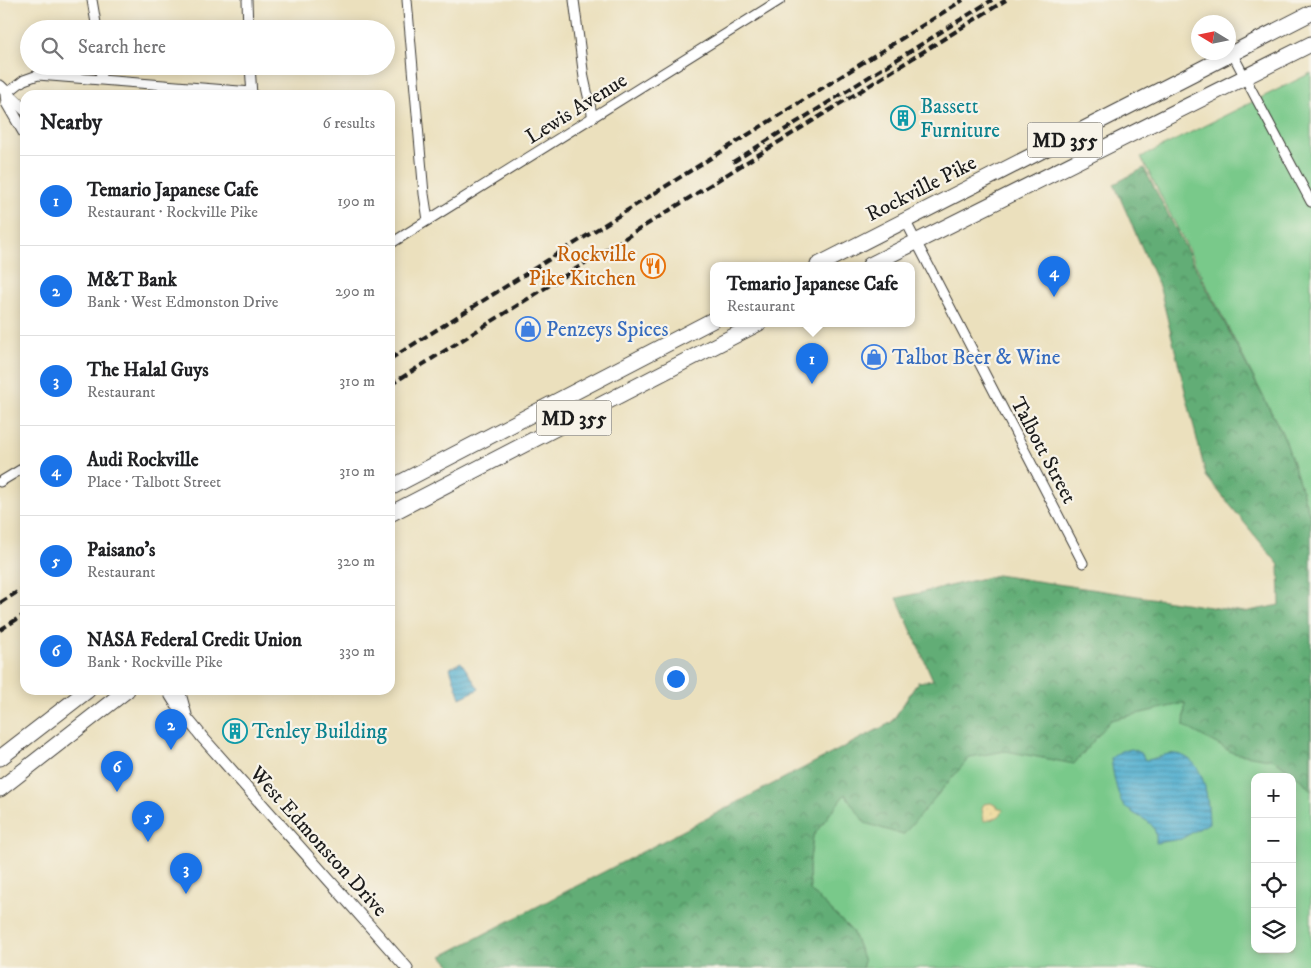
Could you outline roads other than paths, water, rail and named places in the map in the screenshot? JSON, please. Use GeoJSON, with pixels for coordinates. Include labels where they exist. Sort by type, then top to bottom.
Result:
{"type":"FeatureCollection","features":[{"type":"Feature","properties":{"kind":"main road","name":"Rockville Pike"},"geometry":{"type":"LineString","coordinates":[[1236,51],[1311,13]]}},
{"type":"Feature","properties":{"kind":"main road","name":"MD 355"},"geometry":{"type":"LineString","coordinates":[[876,262],[1311,44]]}},
{"type":"Feature","properties":{"kind":"main road","name":"Rockville Pike"},"geometry":{"type":"LineString","coordinates":[[824,262],[1219,60]]}},
{"type":"Feature","properties":{"kind":"main road"},"geometry":{"type":"LineString","coordinates":[[1072,136],[1082,158]]}},
{"type":"Feature","properties":{"kind":"main road","name":"MD 355"},"geometry":{"type":"LineString","coordinates":[[395,485],[710,322]]}},
{"type":"Feature","properties":{"kind":"main road","name":"MD 355"},"geometry":{"type":"LineString","coordinates":[[395,511],[751,327]]}},
{"type":"Feature","properties":{"kind":"main road"},"geometry":{"type":"LineString","coordinates":[[0,758],[82,695]]}},
{"type":"Feature","properties":{"kind":"main road"},"geometry":{"type":"LineString","coordinates":[[0,789],[121,695]]}},
{"type":"Feature","properties":{"kind":"street"},"geometry":{"type":"LineString","coordinates":[[92,0],[95,20]]}},
{"type":"Feature","properties":{"kind":"street"},"geometry":{"type":"LineString","coordinates":[[247,0],[248,20]]}},
{"type":"Feature","properties":{"kind":"street"},"geometry":{"type":"LineString","coordinates":[[407,0],[424,194],[428,220]]}},
{"type":"Feature","properties":{"kind":"street"},"geometry":{"type":"LineString","coordinates":[[574,0],[584,78],[593,118]]}},
{"type":"Feature","properties":{"kind":"street","name":"Lewis Avenue"},"geometry":{"type":"LineString","coordinates":[[395,241],[780,0]]}},
{"type":"Feature","properties":{"kind":"street"},"geometry":{"type":"LineString","coordinates":[[1236,60],[1311,202]]}},
{"type":"Feature","properties":{"kind":"street"},"geometry":{"type":"LineString","coordinates":[[3,90],[38,75],[211,90]]}},
{"type":"Feature","properties":{"kind":"street"},"geometry":{"type":"LineString","coordinates":[[251,75],[252,90]]}},
{"type":"Feature","properties":{"kind":"street"},"geometry":{"type":"LineString","coordinates":[[3,90],[20,105]]}},
{"type":"Feature","properties":{"kind":"street"},"geometry":{"type":"LineString","coordinates":[[3,90],[7,102],[20,125]]}},
{"type":"Feature","properties":{"kind":"street","name":"Talbott Street"},"geometry":{"type":"LineString","coordinates":[[905,220],[1083,563]]}},
{"type":"Feature","properties":{"kind":"street"},"geometry":{"type":"LineString","coordinates":[[0,482],[20,470]]}},
{"type":"Feature","properties":{"kind":"street","name":"West Edmonston Drive"},"geometry":{"type":"LineString","coordinates":[[170,695],[178,710],[186,715]]}},
{"type":"Feature","properties":{"kind":"street","name":"West Edmonston Drive"},"geometry":{"type":"LineString","coordinates":[[180,695],[186,715],[202,737],[407,968]]}},
{"type":"Feature","properties":{"kind":"water"},"geometry":{"type":"Polygon","coordinates":[[[461,662],[479,689],[460,698],[450,668],[461,662]]]}},
{"type":"Feature","properties":{"kind":"water"},"geometry":{"type":"Polygon","coordinates":[[[1132,749],[1142,754],[1145,760],[1176,754],[1186,757],[1194,763],[1206,792],[1209,823],[1181,839],[1156,843],[1154,828],[1150,823],[1123,804],[1117,789],[1111,758],[1121,751],[1132,749]]]}},
{"type":"Feature","properties":{"kind":"railway"},"geometry":{"type":"LineString","coordinates":[[395,356],[963,0]]}},
{"type":"Feature","properties":{"kind":"railway"},"geometry":{"type":"LineString","coordinates":[[733,162],[992,0]]}},
{"type":"Feature","properties":{"kind":"railway"},"geometry":{"type":"LineString","coordinates":[[395,382],[1006,0]]}},
{"type":"Feature","properties":{"kind":"railway"},"geometry":{"type":"LineString","coordinates":[[0,603],[20,590]]}},
{"type":"Feature","properties":{"kind":"railway"},"geometry":{"type":"LineString","coordinates":[[0,630],[20,617]]}},
{"type":"Feature","properties":{"kind":"place","name":"Bassett Furniture"},"geometry":{"type":"Point","coordinates":[903,118]}},
{"type":"Feature","properties":{"kind":"place","name":"Rockville Pike Kitchen"},"geometry":{"type":"Point","coordinates":[653,266]}},
{"type":"Feature","properties":{"kind":"place","name":"Audi Rockville"},"geometry":{"type":"Point","coordinates":[1054,297]}},
{"type":"Feature","properties":{"kind":"place","name":"Penzeys Spices"},"geometry":{"type":"Point","coordinates":[528,329]}},
{"type":"Feature","properties":{"kind":"place","name":"Talbot Beer & Wine"},"geometry":{"type":"Point","coordinates":[874,357]}},
{"type":"Feature","properties":{"kind":"place","name":"Temario Japanese Cafe"},"geometry":{"type":"Point","coordinates":[812,384]}},
{"type":"Feature","properties":{"kind":"place","name":"Tenley Building"},"geometry":{"type":"Point","coordinates":[235,731]}},
{"type":"Feature","properties":{"kind":"place","name":"M&T Bank"},"geometry":{"type":"Point","coordinates":[171,750]}},
{"type":"Feature","properties":{"kind":"place","name":"NASA Federal Credit Union"},"geometry":{"type":"Point","coordinates":[117,792]}},
{"type":"Feature","properties":{"kind":"place","name":"Paisano's"},"geometry":{"type":"Point","coordinates":[148,842]}},
{"type":"Feature","properties":{"kind":"place","name":"The Halal Guys"},"geometry":{"type":"Point","coordinates":[186,894]}}]}
